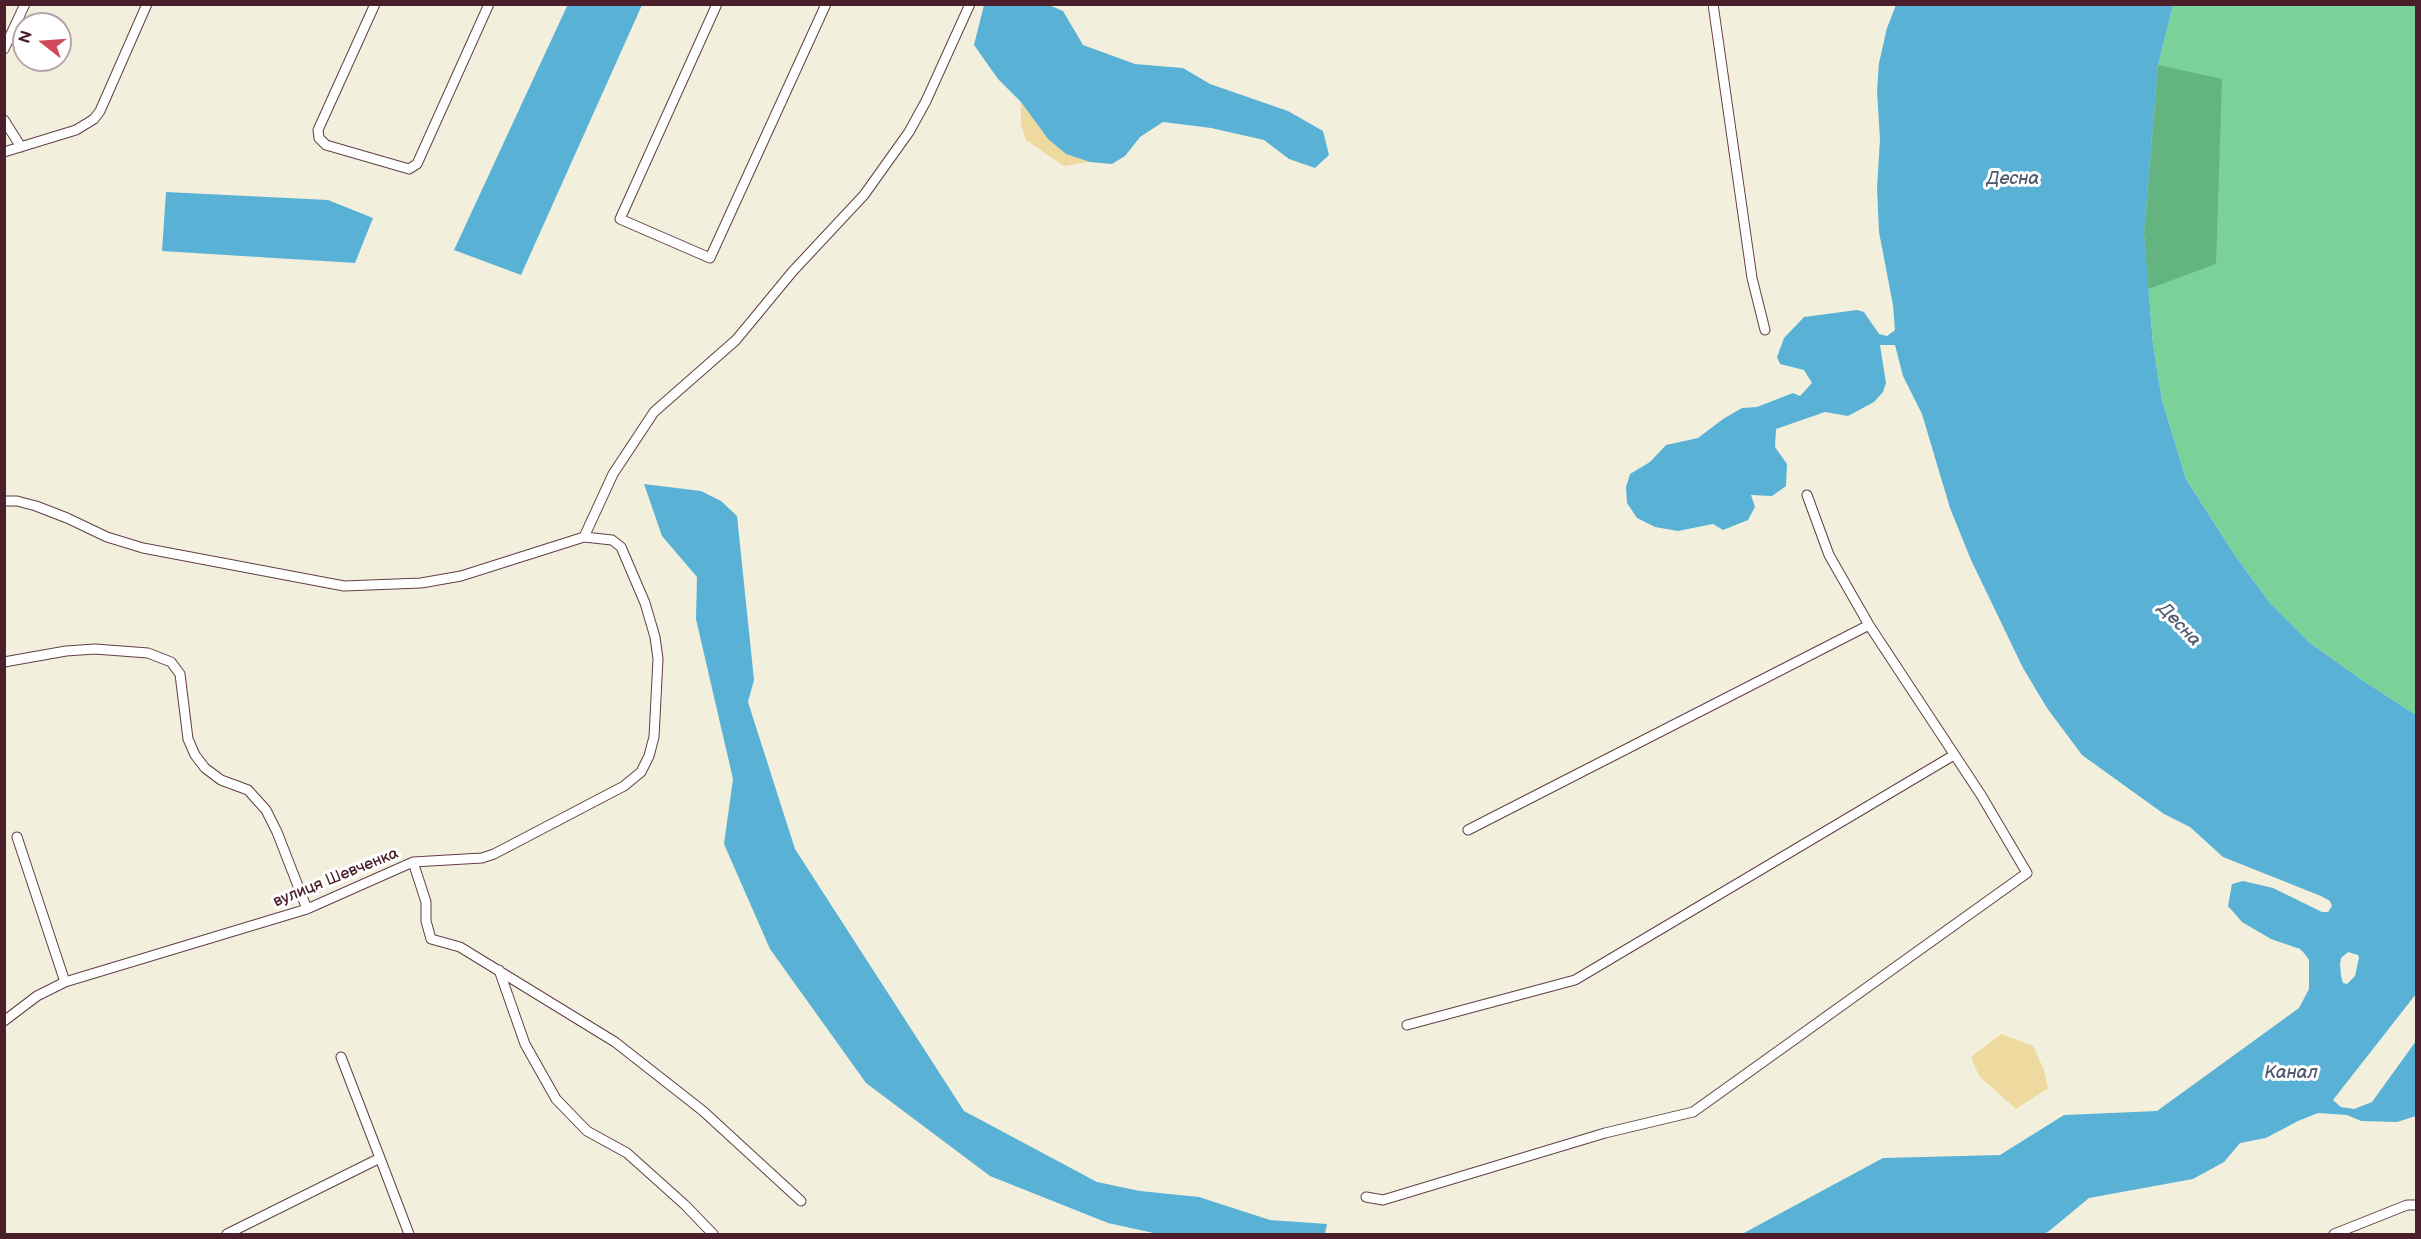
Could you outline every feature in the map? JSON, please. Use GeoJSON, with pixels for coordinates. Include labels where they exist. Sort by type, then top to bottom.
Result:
{"type":"FeatureCollection","features":[{"type":"Feature","properties":{"kind":"street"},"geometry":{"type":"LineString","coordinates":[[4,49],[25,4]]}},
{"type":"Feature","properties":{"kind":"street"},"geometry":{"type":"LineString","coordinates":[[4,152],[76,130],[94,119],[147,4]]}},
{"type":"Feature","properties":{"kind":"street"},"geometry":{"type":"LineString","coordinates":[[375,4],[318,130],[319,138],[326,145],[409,169],[414,168],[489,4]]}},
{"type":"Feature","properties":{"kind":"street"},"geometry":{"type":"LineString","coordinates":[[717,4],[620,219],[711,258],[825,4]]}},
{"type":"Feature","properties":{"kind":"street"},"geometry":{"type":"LineString","coordinates":[[4,501],[17,501],[36,506],[106,537],[143,548],[351,586],[421,583],[461,576],[584,537],[613,474],[654,412],[736,340],[793,271],[864,195],[909,132],[926,101],[969,4]]}},
{"type":"Feature","properties":{"kind":"street"},"geometry":{"type":"LineString","coordinates":[[1713,4],[1752,278],[1765,330]]}},
{"type":"Feature","properties":{"kind":"street"},"geometry":{"type":"LineString","coordinates":[[4,120],[21,147]]}},
{"type":"Feature","properties":{"kind":"street"},"geometry":{"type":"LineString","coordinates":[[1366,1197],[1383,1200],[1605,1133],[1693,1112],[2027,873],[1981,795],[1869,625],[1829,555],[1807,495]]}},
{"type":"Feature","properties":{"kind":"street","name":"вулиця Шевченка"},"geometry":{"type":"LineString","coordinates":[[4,1021],[37,996],[64,982],[307,909],[413,862],[482,858],[494,854],[624,786],[641,772],[649,756],[654,737],[658,659],[655,637],[645,603],[621,547],[612,540],[584,537]]}},
{"type":"Feature","properties":{"kind":"street"},"geometry":{"type":"LineString","coordinates":[[1468,830],[1869,625]]}},
{"type":"Feature","properties":{"kind":"street"},"geometry":{"type":"LineString","coordinates":[[4,662],[66,651],[95,649],[148,653],[171,662],[180,674],[188,739],[195,755],[205,768],[221,780],[248,790],[266,810],[278,832],[307,909]]}},
{"type":"Feature","properties":{"kind":"street"},"geometry":{"type":"LineString","coordinates":[[1407,1025],[1575,980],[1954,755]]}},
{"type":"Feature","properties":{"kind":"street"},"geometry":{"type":"LineString","coordinates":[[17,837],[64,982]]}},
{"type":"Feature","properties":{"kind":"street"},"geometry":{"type":"LineString","coordinates":[[413,862],[426,902],[426,921],[431,939],[460,947],[615,1042],[703,1111],[801,1202]]}},
{"type":"Feature","properties":{"kind":"street"},"geometry":{"type":"LineString","coordinates":[[500,970],[525,1044],[556,1099],[587,1131],[627,1153],[685,1205],[713,1234]]}},
{"type":"Feature","properties":{"kind":"street"},"geometry":{"type":"LineString","coordinates":[[341,1057],[408,1234]]}},
{"type":"Feature","properties":{"kind":"street"},"geometry":{"type":"LineString","coordinates":[[227,1234],[380,1158]]}},
{"type":"Feature","properties":{"kind":"street"},"geometry":{"type":"LineString","coordinates":[[2334,1234],[2407,1205],[2416,1205]]}},
{"type":"Feature","properties":{"kind":"green space"},"geometry":{"type":"Polygon","coordinates":[[[2173,5],[2416,5],[2416,715],[2310,643],[2270,603],[2234,554],[2186,479],[2162,400],[2153,344],[2144,233],[2158,65],[2173,5]]]}},
{"type":"Feature","properties":{"kind":"green space"},"geometry":{"type":"Polygon","coordinates":[[[2158,65],[2222,79],[2216,264],[2148,289],[2144,233],[2158,65]]]}},
{"type":"Feature","properties":{"kind":"sand"},"geometry":{"type":"Polygon","coordinates":[[[1021,102],[1048,139],[1066,154],[1090,162],[1064,166],[1026,140],[1021,124],[1021,102]]]}},
{"type":"Feature","properties":{"kind":"sand"},"geometry":{"type":"Polygon","coordinates":[[[2001,1034],[2033,1046],[2044,1070],[2048,1088],[2016,1109],[1979,1076],[1971,1057],[2001,1034]]]}},
{"type":"Feature","properties":{"kind":"water"},"geometry":{"type":"Polygon","coordinates":[[[568,4],[642,5],[521,275],[454,250],[568,4]]]}},
{"type":"Feature","properties":{"kind":"water"},"geometry":{"type":"Polygon","coordinates":[[[984,5],[1049,5],[1063,11],[1083,45],[1135,64],[1183,68],[1210,84],[1288,111],[1323,131],[1329,155],[1315,168],[1289,159],[1264,140],[1211,128],[1163,122],[1140,137],[1125,156],[1112,164],[1090,162],[1066,154],[1048,139],[1021,102],[998,79],[974,45],[984,5]]]}},
{"type":"Feature","properties":{"kind":"water","name":"Десна"},"geometry":{"type":"Polygon","coordinates":[[[1896,5],[2173,5],[2158,65],[2144,233],[2153,344],[2162,400],[2186,479],[2234,554],[2270,603],[2310,643],[2416,715],[2416,994],[2333,1100],[2341,1107],[2354,1109],[2372,1102],[2416,1041],[2416,1116],[2397,1122],[2361,1121],[2347,1115],[2318,1113],[2266,1138],[2240,1143],[2224,1162],[2193,1179],[2089,1198],[2048,1232],[2042,1234],[1742,1234],[1883,1158],[2000,1155],[2064,1115],[2157,1111],[2299,1008],[2309,989],[2309,960],[2304,953],[2300,949],[2271,939],[2242,922],[2228,906],[2232,884],[2243,881],[2273,888],[2322,912],[2328,912],[2332,906],[2330,901],[2321,896],[2223,857],[2190,827],[2164,814],[2082,755],[2047,708],[2023,668],[1971,560],[1950,508],[1922,414],[1903,376],[1895,345],[1880,345],[1886,383],[1883,392],[1874,402],[1848,416],[1825,412],[1776,429],[1775,447],[1787,464],[1786,486],[1772,496],[1751,495],[1755,507],[1748,520],[1723,530],[1713,524],[1678,531],[1655,527],[1637,518],[1627,503],[1626,487],[1630,474],[1650,462],[1666,445],[1698,438],[1742,408],[1757,407],[1793,393],[1800,396],[1812,383],[1804,370],[1780,364],[1777,357],[1784,338],[1804,317],[1857,310],[1864,312],[1879,334],[1887,336],[1895,330],[1893,305],[1879,232],[1877,188],[1880,139],[1877,91],[1879,63],[1887,28],[1896,5]],[[2348,952],[2341,958],[2343,983],[2347,984],[2355,976],[2358,955],[2348,952]]]}},
{"type":"Feature","properties":{"kind":"water"},"geometry":{"type":"Polygon","coordinates":[[[166,192],[328,200],[373,218],[355,263],[162,251],[166,192]]]}},
{"type":"Feature","properties":{"kind":"water"},"geometry":{"type":"Polygon","coordinates":[[[644,484],[701,491],[721,501],[737,516],[754,680],[748,702],[795,849],[964,1111],[1097,1182],[1140,1191],[1199,1197],[1270,1220],[1327,1224],[1325,1234],[1158,1234],[1108,1223],[990,1176],[866,1083],[770,949],[724,844],[733,779],[696,619],[697,577],[662,536],[644,484]]]}},
{"type":"Feature","properties":{"kind":"water label","name":"Канал"},"geometry":{"type":"Point","coordinates":[2291,1073]}}]}
